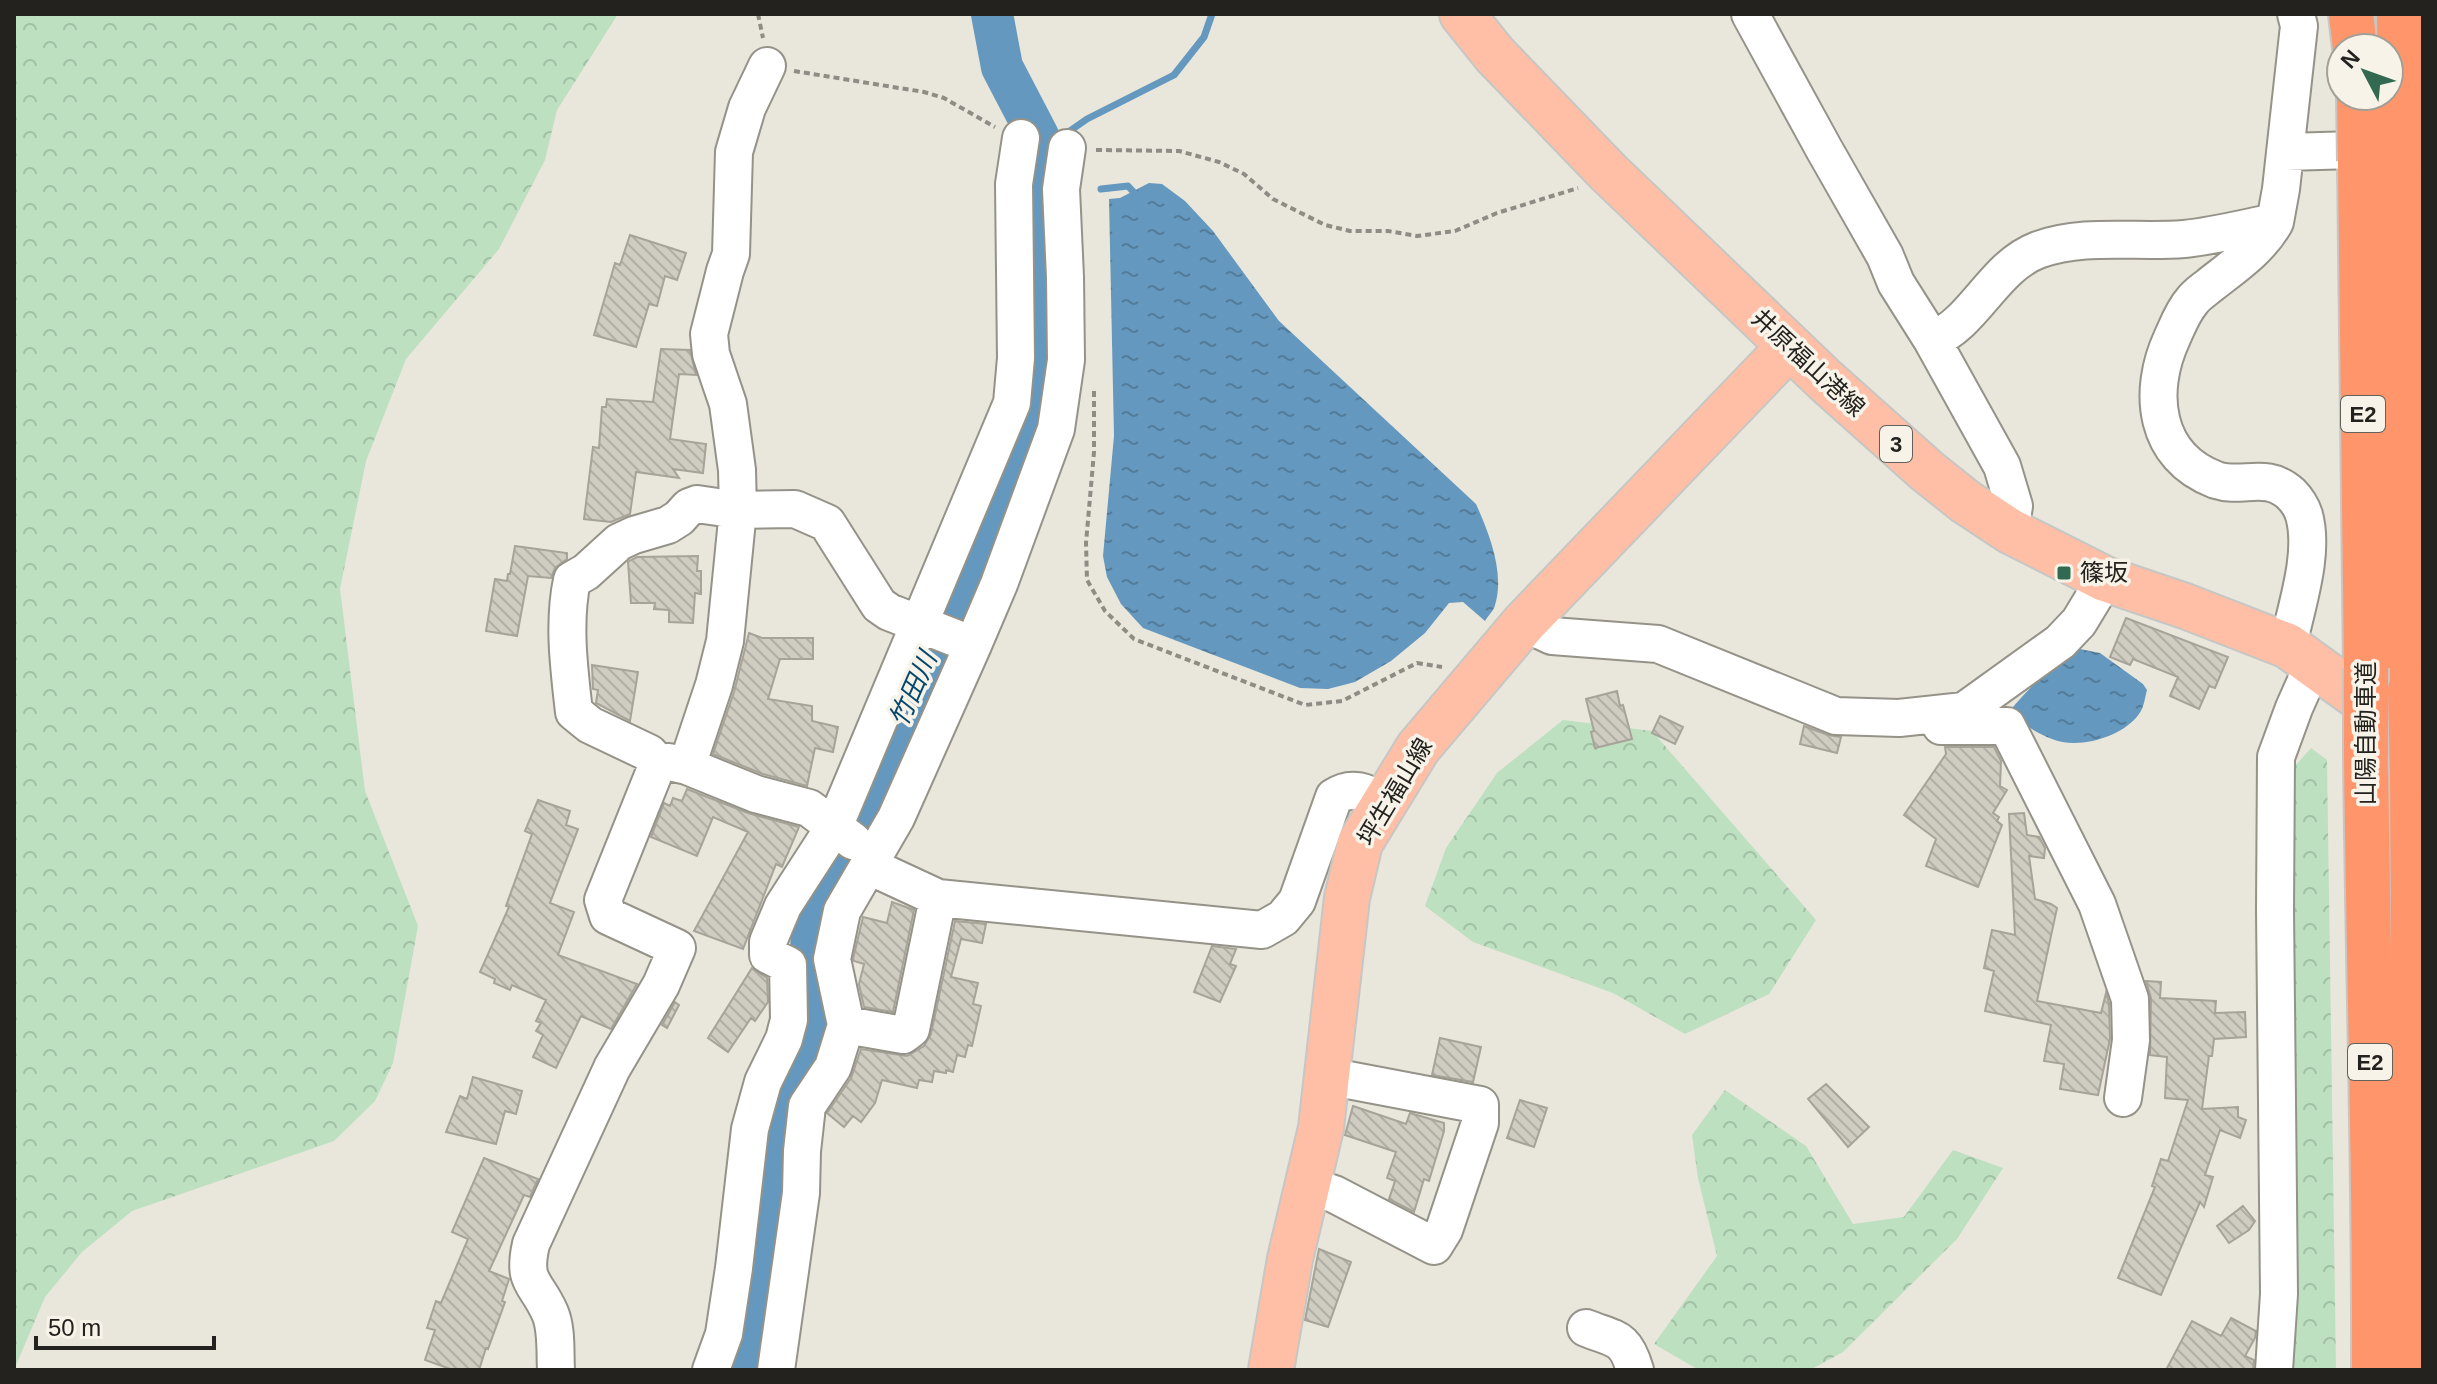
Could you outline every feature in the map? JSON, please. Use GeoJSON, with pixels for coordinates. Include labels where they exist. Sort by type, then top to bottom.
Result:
{"type":"FeatureCollection","features":[{"type":"Feature","properties":{"kind":"highway","name":"山陽自動車道"},"geometry":{"type":"LineString","coordinates":[[2374,1370],[2366,668],[2395,157],[2399,14]]}},
{"type":"Feature","properties":{"kind":"highway","name":"山陽自動車道"},"geometry":{"type":"LineString","coordinates":[[2368,112],[2395,157],[2410,690],[2418,759],[2416,1370]]}},
{"type":"Feature","properties":{"kind":"main road","name":"井原福山港線"},"geometry":{"type":"LineString","coordinates":[[1462,14],[1514,75],[1608,172],[1789,347],[1966,502],[2010,531],[2105,579],[2185,606],[2301,655],[2418,759]]}},
{"type":"Feature","properties":{"kind":"main road","name":"坪生福山線"},"geometry":{"type":"LineString","coordinates":[[1271,1370],[1290,1259],[1321,1128],[1347,898],[1360,843],[1418,748],[1524,623],[1789,347]]}},
{"type":"Feature","properties":{"kind":"street"},"geometry":{"type":"LineString","coordinates":[[1750,14],[1885,256],[1896,283],[1932,340],[2002,466],[2014,506],[2010,531]]}},
{"type":"Feature","properties":{"kind":"street"},"geometry":{"type":"LineString","coordinates":[[2274,1370],[2279,1294],[2276,757],[2294,708],[2301,655],[2308,555],[2304,514],[2295,498],[2280,484],[2220,481],[2195,470],[2176,452],[2162,430],[2158,408],[2161,364],[2192,301],[2265,240],[2275,222],[2299,18]]}},
{"type":"Feature","properties":{"kind":"street"},"geometry":{"type":"LineString","coordinates":[[556,1370],[552,1316],[526,1266],[531,1244],[612,1068],[661,985],[677,948],[608,916],[603,900],[714,685],[725,641],[738,510],[737,470],[728,404],[711,354],[709,334],[731,254],[734,152],[747,108],[767,66]]}},
{"type":"Feature","properties":{"kind":"street"},"geometry":{"type":"LineString","coordinates":[[711,1370],[724,1334],[750,1129],[763,1082],[784,1039],[810,962],[842,911],[856,846],[924,624],[1012,403],[1016,358],[1014,184],[1021,138]]}},
{"type":"Feature","properties":{"kind":"street"},"geometry":{"type":"LineString","coordinates":[[810,962],[768,955],[768,942],[783,906],[856,846],[896,818],[968,643],[999,584],[1056,429],[1066,360],[1061,189],[1067,148]]}},
{"type":"Feature","properties":{"kind":"street"},"geometry":{"type":"LineString","coordinates":[[2285,152],[2395,157]]}},
{"type":"Feature","properties":{"kind":"street"},"geometry":{"type":"LineString","coordinates":[[1932,340],[1947,334],[2011,266],[2036,251],[2080,241],[2188,238],[2275,222]]}},
{"type":"Feature","properties":{"kind":"street"},"geometry":{"type":"LineString","coordinates":[[968,643],[889,612],[879,605],[827,523],[795,509],[738,510],[697,504],[689,507],[668,525],[619,542],[586,572],[572,580],[567,602],[568,661],[574,712],[590,725],[672,764],[756,794],[809,808],[856,846],[938,898],[1262,930],[1283,918],[1297,901],[1334,797],[1342,792],[1361,790],[1384,802]]}},
{"type":"Feature","properties":{"kind":"street"},"geometry":{"type":"LineString","coordinates":[[1524,623],[1552,636],[1658,644],[1836,716],[1899,718],[1964,711],[2060,642],[2079,622],[2105,579]]}},
{"type":"Feature","properties":{"kind":"street"},"geometry":{"type":"LineString","coordinates":[[1899,718],[1901,727],[2007,726],[2097,904],[2130,999],[2131,1040],[2123,1098]]}},
{"type":"Feature","properties":{"kind":"street"},"geometry":{"type":"LineString","coordinates":[[846,1025],[903,1035],[911,1029],[938,898]]}},
{"type":"Feature","properties":{"kind":"street"},"geometry":{"type":"LineString","coordinates":[[776,1370],[801,1193],[807,1106],[833,1067],[846,1025],[810,962]]}},
{"type":"Feature","properties":{"kind":"street"},"geometry":{"type":"LineString","coordinates":[[1307,1185],[1334,1194],[1434,1246],[1444,1230],[1480,1123],[1480,1105],[1327,1076]]}},
{"type":"Feature","properties":{"kind":"street"},"geometry":{"type":"LineString","coordinates":[[1586,1328],[1623,1342],[1635,1370]]}},
{"type":"Feature","properties":{"kind":"path"},"geometry":{"type":"LineString","coordinates":[[767,66],[924,92],[944,98],[998,130],[1021,138]]}},
{"type":"Feature","properties":{"kind":"path"},"geometry":{"type":"LineString","coordinates":[[1067,148],[1179,151],[1219,162],[1244,174],[1273,199],[1325,225],[1350,231],[1388,231],[1417,236],[1455,231],[1497,213],[1592,184],[1608,172]]}},
{"type":"Feature","properties":{"kind":"path"},"geometry":{"type":"LineString","coordinates":[[1093,379],[1094,452],[1086,543],[1087,580],[1105,611],[1134,639],[1305,705],[1342,701],[1417,663],[1439,665],[1468,690]]}},
{"type":"Feature","properties":{"kind":"green space"},"geometry":{"type":"Polygon","coordinates":[[[14,14],[618,14],[557,110],[545,160],[499,249],[406,359],[366,461],[340,589],[365,791],[418,926],[393,1063],[375,1101],[334,1141],[132,1211],[82,1252],[45,1297],[14,1370],[14,14]]]}},
{"type":"Feature","properties":{"kind":"green space"},"geometry":{"type":"Polygon","coordinates":[[[1563,720],[1652,731],[1816,920],[1769,994],[1685,1034],[1613,993],[1473,942],[1425,906],[1446,848],[1497,773],[1563,720]]]}},
{"type":"Feature","properties":{"kind":"green space"},"geometry":{"type":"Polygon","coordinates":[[[2311,748],[2327,760],[2336,1370],[2287,1370],[2287,775],[2311,748]]]}},
{"type":"Feature","properties":{"kind":"green space"},"geometry":{"type":"Polygon","coordinates":[[[1725,1090],[1806,1146],[1853,1224],[1904,1217],[1953,1150],[2003,1168],[1957,1239],[1843,1352],[1810,1370],[1699,1370],[1654,1344],[1717,1256],[1698,1178],[1692,1135],[1725,1090]]]}},
{"type":"Feature","properties":{"kind":"water"},"geometry":{"type":"Polygon","coordinates":[[[1149,183],[1162,184],[1185,201],[1213,231],[1279,321],[1476,504],[1490,540],[1498,580],[1494,607],[1485,621],[1463,602],[1449,603],[1425,633],[1391,661],[1355,682],[1328,689],[1300,688],[1143,628],[1121,604],[1107,577],[1103,556],[1114,436],[1109,199],[1120,198],[1149,183]]]}},
{"type":"Feature","properties":{"kind":"water"},"geometry":{"type":"Polygon","coordinates":[[[2080,649],[2100,653],[2143,684],[2147,690],[2143,706],[2132,722],[2111,735],[2074,743],[2046,737],[2008,713],[2041,678],[2080,649]]]}},
{"type":"Feature","properties":{"kind":"building"},"geometry":{"type":"Polygon","coordinates":[[[630,235],[686,253],[677,280],[665,276],[657,306],[649,304],[636,347],[594,335],[615,263],[620,265],[630,235]]]}},
{"type":"Feature","properties":{"kind":"building"},"geometry":{"type":"Polygon","coordinates":[[[661,349],[690,350],[696,375],[679,374],[670,439],[706,444],[703,473],[673,469],[679,478],[636,472],[630,514],[611,522],[584,519],[593,447],[599,448],[602,407],[606,407],[607,399],[653,402],[661,349]]]}},
{"type":"Feature","properties":{"kind":"building"},"geometry":{"type":"Polygon","coordinates":[[[515,546],[567,553],[567,559],[555,568],[551,578],[528,576],[517,636],[486,631],[495,579],[507,581],[515,546]]]}},
{"type":"Feature","properties":{"kind":"building"},"geometry":{"type":"Polygon","coordinates":[[[698,556],[701,594],[695,593],[693,623],[669,622],[669,610],[654,609],[655,603],[631,603],[628,562],[637,557],[698,556]]]}},
{"type":"Feature","properties":{"kind":"building"},"geometry":{"type":"Polygon","coordinates":[[[2126,618],[2228,657],[2215,688],[2209,686],[2199,709],[2170,696],[2178,677],[2133,659],[2130,665],[2110,657],[2126,618]]]}},
{"type":"Feature","properties":{"kind":"building"},"geometry":{"type":"Polygon","coordinates":[[[749,633],[762,638],[813,638],[813,659],[780,659],[768,699],[812,706],[812,721],[838,727],[833,752],[815,748],[807,786],[763,774],[713,754],[734,692],[749,633]]]}},
{"type":"Feature","properties":{"kind":"building"},"geometry":{"type":"Polygon","coordinates":[[[592,665],[638,672],[630,721],[596,703],[598,690],[593,689],[592,665]]]}},
{"type":"Feature","properties":{"kind":"building"},"geometry":{"type":"Polygon","coordinates":[[[1617,691],[1632,739],[1595,748],[1586,699],[1617,691]]]}},
{"type":"Feature","properties":{"kind":"building"},"geometry":{"type":"Polygon","coordinates":[[[1660,716],[1683,727],[1675,744],[1652,733],[1660,716]]]}},
{"type":"Feature","properties":{"kind":"building"},"geometry":{"type":"Polygon","coordinates":[[[1804,726],[1841,737],[1837,753],[1800,744],[1804,726]]]}},
{"type":"Feature","properties":{"kind":"building"},"geometry":{"type":"Polygon","coordinates":[[[1945,747],[1994,747],[2001,761],[2000,786],[2007,790],[1993,813],[2002,825],[1978,887],[1926,866],[1936,839],[1904,815],[1946,754],[1945,747]]]}},
{"type":"Feature","properties":{"kind":"building"},"geometry":{"type":"Polygon","coordinates":[[[687,789],[748,813],[799,827],[782,867],[776,864],[743,949],[694,931],[748,832],[713,817],[697,856],[651,837],[664,803],[670,806],[673,798],[682,801],[687,789]]]}},
{"type":"Feature","properties":{"kind":"building"},"geometry":{"type":"Polygon","coordinates":[[[538,800],[570,811],[566,825],[578,829],[550,903],[574,912],[558,955],[637,984],[611,1029],[581,1016],[556,1068],[533,1057],[543,1035],[536,1031],[541,1023],[536,1021],[546,1000],[512,985],[510,990],[480,972],[509,907],[506,906],[532,834],[525,831],[538,800]]]}},
{"type":"Feature","properties":{"kind":"building"},"geometry":{"type":"Polygon","coordinates":[[[2024,813],[2027,835],[2039,837],[2045,848],[2044,858],[2029,856],[2035,899],[2057,908],[2037,1001],[2101,1013],[2106,993],[2110,1039],[2098,1095],[2060,1089],[2064,1064],[2044,1061],[2051,1025],[1985,1011],[1994,971],[1984,968],[1992,930],[2015,935],[2009,814],[2024,813]]]}},
{"type":"Feature","properties":{"kind":"building"},"geometry":{"type":"Polygon","coordinates":[[[892,902],[914,910],[893,1012],[864,1007],[859,984],[864,964],[853,959],[863,917],[887,923],[892,902]]]}},
{"type":"Feature","properties":{"kind":"building"},"geometry":{"type":"Polygon","coordinates":[[[955,921],[986,924],[982,943],[961,939],[951,977],[978,983],[973,1004],[981,1006],[972,1046],[968,1045],[965,1057],[957,1055],[953,1072],[934,1071],[932,1082],[919,1080],[917,1088],[882,1080],[875,1103],[861,1122],[853,1116],[844,1127],[827,1113],[851,1078],[861,1049],[907,1056],[924,1046],[931,1034],[955,921]]]}},
{"type":"Feature","properties":{"kind":"building"},"geometry":{"type":"Polygon","coordinates":[[[1212,946],[1236,949],[1230,964],[1236,966],[1220,1002],[1194,992],[1212,946]]]}},
{"type":"Feature","properties":{"kind":"building"},"geometry":{"type":"Polygon","coordinates":[[[752,968],[767,978],[768,1002],[755,1021],[751,1018],[728,1052],[708,1038],[752,968]]]}},
{"type":"Feature","properties":{"kind":"building"},"geometry":{"type":"Polygon","coordinates":[[[2146,981],[2161,982],[2160,998],[2216,1001],[2215,1013],[2245,1012],[2246,1037],[2214,1039],[2202,1109],[2238,1107],[2238,1117],[2246,1120],[2240,1138],[2220,1130],[2205,1175],[2213,1177],[2204,1207],[2200,1202],[2161,1295],[2118,1278],[2155,1187],[2152,1186],[2161,1159],[2168,1161],[2188,1100],[2165,1098],[2167,1057],[2150,1055],[2151,998],[2146,981]]]}},
{"type":"Feature","properties":{"kind":"building"},"geometry":{"type":"Polygon","coordinates":[[[675,1002],[679,1005],[667,1028],[662,1025],[675,1002]]]}},
{"type":"Feature","properties":{"kind":"building"},"geometry":{"type":"Polygon","coordinates":[[[1440,1038],[1481,1047],[1473,1082],[1432,1075],[1440,1038]]]}},
{"type":"Feature","properties":{"kind":"building"},"geometry":{"type":"Polygon","coordinates":[[[473,1077],[522,1091],[516,1114],[505,1111],[496,1144],[446,1132],[460,1096],[467,1099],[473,1077]]]}},
{"type":"Feature","properties":{"kind":"building"},"geometry":{"type":"Polygon","coordinates":[[[1826,1084],[1869,1127],[1848,1147],[1808,1099],[1826,1084]]]}},
{"type":"Feature","properties":{"kind":"building"},"geometry":{"type":"Polygon","coordinates":[[[1520,1100],[1547,1108],[1534,1147],[1507,1138],[1520,1100]]]}},
{"type":"Feature","properties":{"kind":"building"},"geometry":{"type":"Polygon","coordinates":[[[1353,1106],[1406,1124],[1410,1113],[1444,1123],[1429,1181],[1424,1179],[1414,1212],[1389,1199],[1395,1181],[1387,1178],[1396,1152],[1345,1135],[1353,1106]]]}},
{"type":"Feature","properties":{"kind":"building"},"geometry":{"type":"Polygon","coordinates":[[[484,1158],[538,1179],[530,1197],[524,1195],[489,1271],[509,1279],[502,1301],[505,1302],[479,1370],[453,1370],[425,1360],[435,1330],[427,1328],[436,1301],[441,1303],[468,1239],[452,1232],[484,1158]]]}},
{"type":"Feature","properties":{"kind":"building"},"geometry":{"type":"Polygon","coordinates":[[[2243,1206],[2255,1221],[2249,1230],[2229,1243],[2217,1226],[2243,1206]]]}},
{"type":"Feature","properties":{"kind":"building"},"geometry":{"type":"Polygon","coordinates":[[[1319,1249],[1351,1262],[1328,1327],[1305,1320],[1319,1249]]]}},
{"type":"Feature","properties":{"kind":"building"},"geometry":{"type":"Polygon","coordinates":[[[2231,1318],[2256,1331],[2245,1356],[2254,1360],[2253,1370],[2166,1370],[2192,1321],[2221,1336],[2231,1318]]]}},
{"type":"Feature","properties":{"kind":"waterway","name":"竹田川"},"geometry":{"type":"LineString","coordinates":[[741,1370],[756,1326],[780,1108],[805,1043],[813,918],[1029,423],[1039,379],[1042,156],[1038,136],[1002,67],[992,14]]}},
{"type":"Feature","properties":{"kind":"waterway"},"geometry":{"type":"LineString","coordinates":[[1064,135],[1087,119],[1174,75],[1204,37],[1212,14]]}},
{"type":"Feature","properties":{"kind":"waterway"},"geometry":{"type":"LineString","coordinates":[[1042,156],[1054,143]]}},
{"type":"Feature","properties":{"kind":"waterway"},"geometry":{"type":"LineString","coordinates":[[1101,189],[1128,186],[1139,198]]}},
{"type":"Feature","properties":{"kind":"place","name":"篠坂"},"geometry":{"type":"Point","coordinates":[2064,573]}}]}
